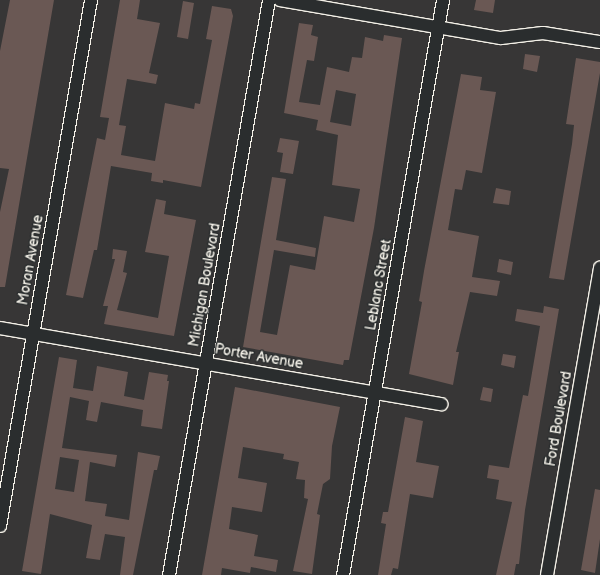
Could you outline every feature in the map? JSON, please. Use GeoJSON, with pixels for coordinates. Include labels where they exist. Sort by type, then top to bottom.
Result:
{"type":"FeatureCollection","features":[{"type":"Feature","properties":{"kind":"street","name":"Moran Avenue"},"geometry":{"type":"LineString","coordinates":[[0,526],[91,0]]}},
{"type":"Feature","properties":{"kind":"street","name":"Michigan Boulevard"},"geometry":{"type":"LineString","coordinates":[[169,575],[269,0]]}},
{"type":"Feature","properties":{"kind":"street"},"geometry":{"type":"LineString","coordinates":[[280,0],[501,38],[543,33],[600,42]]}},
{"type":"Feature","properties":{"kind":"street","name":"Leblanc Street"},"geometry":{"type":"LineString","coordinates":[[343,575],[443,0]]}},
{"type":"Feature","properties":{"kind":"street","name":"Ford Boulevard"},"geometry":{"type":"LineString","coordinates":[[547,575],[600,268]]}},
{"type":"Feature","properties":{"kind":"street","name":"Porter Avenue"},"geometry":{"type":"LineString","coordinates":[[0,328],[442,404]]}},
{"type":"Feature","properties":{"kind":"building"},"geometry":{"type":"Polygon","coordinates":[[[10,0],[54,0],[5,287],[0,287],[0,212],[9,169],[0,168],[0,51],[10,0]]]}},
{"type":"Feature","properties":{"kind":"building"},"geometry":{"type":"Polygon","coordinates":[[[120,0],[140,0],[137,19],[160,23],[149,73],[158,75],[156,84],[127,79],[119,125],[126,126],[121,155],[155,161],[165,103],[194,109],[195,103],[200,104],[212,40],[206,39],[212,6],[231,9],[233,16],[201,187],[163,180],[163,183],[151,181],[152,173],[111,166],[97,250],[94,250],[83,298],[66,295],[97,138],[105,140],[109,118],[100,117],[120,0]]]}},
{"type":"Feature","properties":{"kind":"building"},"geometry":{"type":"Polygon","coordinates":[[[476,0],[495,0],[493,13],[474,10],[476,0]]]}},
{"type":"Feature","properties":{"kind":"building"},"geometry":{"type":"Polygon","coordinates":[[[183,1],[194,3],[188,39],[177,37],[183,1]]]}},
{"type":"Feature","properties":{"kind":"building"},"geometry":{"type":"Polygon","coordinates":[[[299,23],[313,25],[311,35],[318,37],[314,61],[307,60],[299,102],[320,105],[327,67],[349,72],[352,57],[362,58],[365,37],[383,41],[384,35],[402,38],[374,228],[349,360],[344,360],[343,365],[243,347],[272,177],[286,179],[276,240],[316,248],[315,257],[274,250],[260,332],[277,335],[290,265],[315,270],[324,216],[354,222],[360,189],[332,185],[338,135],[316,130],[318,120],[284,113],[299,23]],[[336,90],[330,122],[351,126],[356,94],[336,90]]]}},
{"type":"Feature","properties":{"kind":"building"},"geometry":{"type":"Polygon","coordinates":[[[525,54],[540,56],[537,72],[523,69],[525,54]]]}},
{"type":"Feature","properties":{"kind":"building"},"geometry":{"type":"Polygon","coordinates":[[[576,58],[600,62],[600,73],[564,280],[549,278],[572,144],[574,125],[566,124],[576,58]]]}},
{"type":"Feature","properties":{"kind":"building"},"geometry":{"type":"Polygon","coordinates":[[[461,74],[482,77],[480,90],[496,92],[482,173],[466,170],[462,190],[455,189],[448,230],[479,236],[472,277],[500,281],[497,296],[470,292],[456,352],[459,352],[453,385],[409,374],[422,302],[419,301],[424,271],[461,74]]]}},
{"type":"Feature","properties":{"kind":"building"},"geometry":{"type":"Polygon","coordinates":[[[280,138],[299,141],[293,174],[280,172],[283,153],[277,152],[280,138]]]}},
{"type":"Feature","properties":{"kind":"building"},"geometry":{"type":"Polygon","coordinates":[[[496,188],[511,191],[509,205],[493,203],[496,188]]]}},
{"type":"Feature","properties":{"kind":"building"},"geometry":{"type":"Polygon","coordinates":[[[156,199],[166,201],[164,214],[196,220],[174,336],[104,324],[108,306],[103,306],[115,259],[112,259],[113,249],[127,251],[123,272],[127,273],[117,310],[158,318],[169,256],[145,252],[156,199]]]}},
{"type":"Feature","properties":{"kind":"building"},"geometry":{"type":"Polygon","coordinates":[[[499,259],[513,262],[511,275],[497,272],[499,259]]]}},
{"type":"Feature","properties":{"kind":"building"},"geometry":{"type":"Polygon","coordinates":[[[544,306],[559,309],[525,510],[519,564],[516,564],[514,575],[496,575],[512,502],[496,499],[499,480],[487,478],[489,465],[509,468],[523,395],[528,396],[540,326],[515,321],[517,309],[543,313],[544,306]]]}},
{"type":"Feature","properties":{"kind":"building"},"geometry":{"type":"Polygon","coordinates":[[[503,354],[516,356],[514,368],[501,365],[503,354]]]}},
{"type":"Feature","properties":{"kind":"building"},"geometry":{"type":"Polygon","coordinates":[[[59,357],[77,360],[73,388],[93,391],[97,366],[128,372],[124,396],[144,400],[149,372],[168,375],[167,381],[169,381],[162,429],[141,426],[143,410],[101,402],[97,422],[86,420],[89,401],[70,397],[62,448],[117,455],[115,467],[90,462],[85,501],[107,504],[105,516],[129,520],[138,452],[160,456],[157,470],[154,470],[133,575],[120,575],[125,537],[105,534],[100,560],[86,558],[92,525],[50,514],[41,574],[22,571],[59,357]],[[60,457],[55,489],[74,492],[79,460],[60,457]]]}},
{"type":"Feature","properties":{"kind":"building"},"geometry":{"type":"Polygon","coordinates":[[[235,387],[340,407],[332,446],[330,479],[323,484],[317,514],[320,515],[312,574],[293,571],[308,499],[304,498],[305,480],[296,479],[299,462],[283,459],[284,454],[243,447],[238,478],[267,483],[262,512],[232,507],[229,529],[258,535],[254,556],[278,560],[276,572],[251,567],[250,573],[222,568],[221,575],[202,575],[235,387]]]}},
{"type":"Feature","properties":{"kind":"building"},"geometry":{"type":"Polygon","coordinates":[[[483,387],[493,389],[491,402],[480,400],[483,387]]]}},
{"type":"Feature","properties":{"kind":"building"},"geometry":{"type":"Polygon","coordinates":[[[405,417],[423,421],[416,462],[439,466],[433,498],[410,494],[398,569],[393,568],[391,575],[378,575],[386,524],[381,523],[383,512],[388,512],[405,417]]]}},
{"type":"Feature","properties":{"kind":"building"},"geometry":{"type":"Polygon","coordinates":[[[595,489],[600,490],[600,539],[595,573],[581,570],[595,489]]]}}]}
